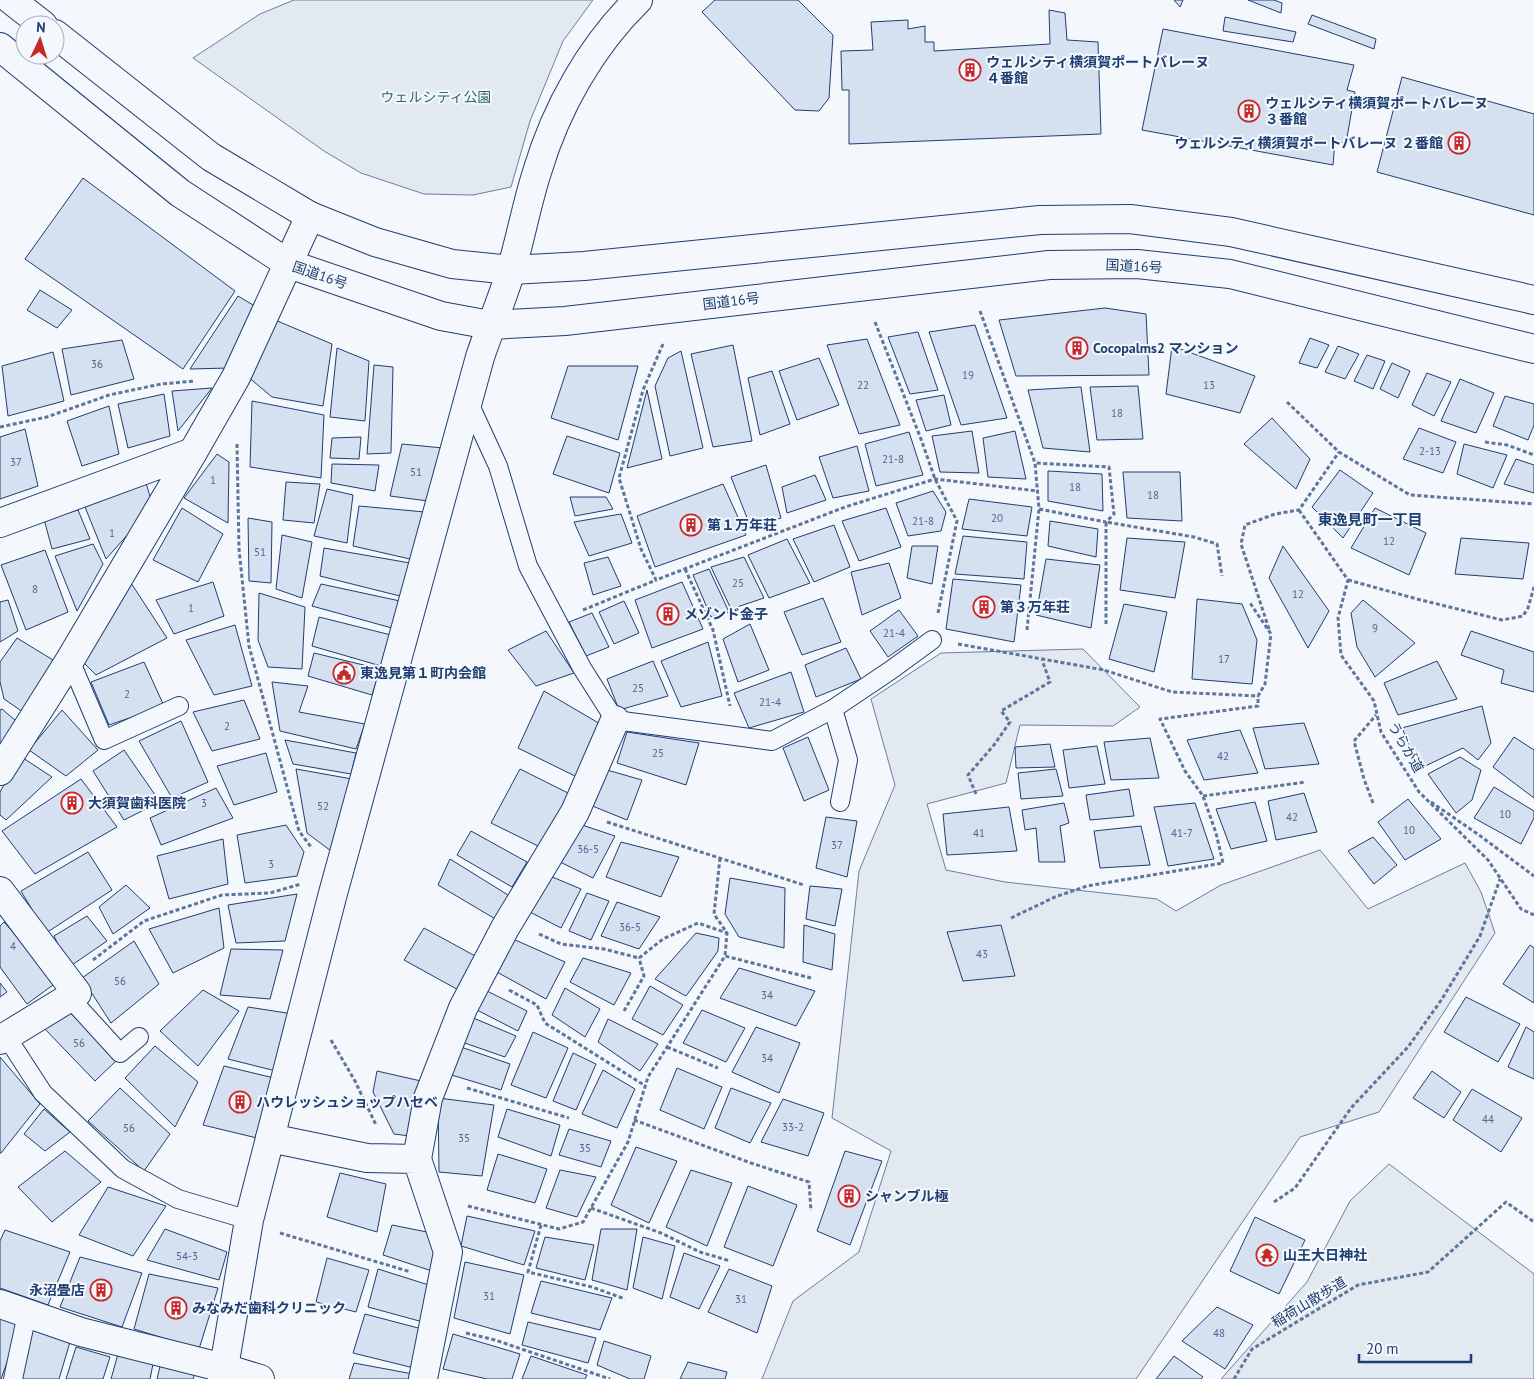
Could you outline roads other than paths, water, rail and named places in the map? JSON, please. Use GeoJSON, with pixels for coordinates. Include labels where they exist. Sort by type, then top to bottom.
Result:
{"type":"FeatureCollection","features":[{"type":"Feature","properties":{"kind":"main road"},"geometry":{"type":"LineString","coordinates":[[11,0],[30,15]]}},
{"type":"Feature","properties":{"kind":"main road"},"geometry":{"type":"LineString","coordinates":[[223,1374],[248,1222],[334,889],[490,325],[511,270],[537,171],[558,116],[589,59],[617,21],[638,0]]}},
{"type":"Feature","properties":{"kind":"main road"},"geometry":{"type":"LineString","coordinates":[[65,42],[211,157],[310,216],[375,242],[452,264],[511,270],[584,266],[1040,220],[1130,219],[1231,232],[1534,300]]}},
{"type":"Feature","properties":{"kind":"main road","name":"国道16号"},"geometry":{"type":"LineString","coordinates":[[0,47],[180,193],[289,264],[441,316],[490,325],[565,320],[1048,265],[1137,264],[1230,274],[1534,349]]}},
{"type":"Feature","properties":{"kind":"main road"},"geometry":{"type":"LineString","coordinates":[[0,771],[70,660],[194,452],[236,377],[310,216]]}},
{"type":"Feature","properties":{"kind":"main road"},"geometry":{"type":"LineString","coordinates":[[0,523],[194,452]]}},
{"type":"Feature","properties":{"kind":"main road"},"geometry":{"type":"LineString","coordinates":[[404,1159],[463,1008],[509,920],[575,812],[615,720]]}},
{"type":"Feature","properties":{"kind":"main road"},"geometry":{"type":"LineString","coordinates":[[0,891],[68,988],[3,1038]]}},
{"type":"Feature","properties":{"kind":"main road"},"geometry":{"type":"LineString","coordinates":[[270,1138],[367,1158],[404,1159]]}},
{"type":"Feature","properties":{"kind":"main road"},"geometry":{"type":"LineString","coordinates":[[404,1159],[429,1196],[448,1252],[423,1379]]}},
{"type":"Feature","properties":{"kind":"main road"},"geometry":{"type":"LineString","coordinates":[[0,1304],[81,1332],[223,1374],[260,1379]]}},
{"type":"Feature","properties":{"kind":"lane"},"geometry":{"type":"LineString","coordinates":[[468,401],[498,466],[528,566],[582,668],[615,720],[772,741],[833,709],[932,640]]}},
{"type":"Feature","properties":{"kind":"lane"},"geometry":{"type":"LineString","coordinates":[[70,660],[104,740],[179,706]]}},
{"type":"Feature","properties":{"kind":"lane"},"geometry":{"type":"LineString","coordinates":[[833,709],[848,760],[840,802]]}},
{"type":"Feature","properties":{"kind":"lane"},"geometry":{"type":"LineString","coordinates":[[68,988],[120,1054],[139,1037]]}},
{"type":"Feature","properties":{"kind":"lane"},"geometry":{"type":"LineString","coordinates":[[3,1038],[43,1093],[123,1169],[178,1199],[248,1222]]}},
{"type":"Feature","properties":{"kind":"lane"},"geometry":{"type":"LineString","coordinates":[[13,1379],[26,1314]]}},
{"type":"Feature","properties":{"kind":"place","name":"ウェルシティ横須賀ポートバレーヌ ４番館"},"geometry":{"type":"Point","coordinates":[970,70]}},
{"type":"Feature","properties":{"kind":"place","name":"ウェルシティ横須賀ポートバレーヌ ３番館"},"geometry":{"type":"Point","coordinates":[1249,111]}},
{"type":"Feature","properties":{"kind":"place","name":"ウェルシティ横須賀ポートバレーヌ ２番館"},"geometry":{"type":"Point","coordinates":[1459,143]}},
{"type":"Feature","properties":{"kind":"place","name":"Cocopalms2 マンション"},"geometry":{"type":"Point","coordinates":[1077,348]}},
{"type":"Feature","properties":{"kind":"place","name":"第１万年荘"},"geometry":{"type":"Point","coordinates":[691,525]}},
{"type":"Feature","properties":{"kind":"place","name":"第３万年荘"},"geometry":{"type":"Point","coordinates":[984,607]}},
{"type":"Feature","properties":{"kind":"place","name":"メゾンド金子"},"geometry":{"type":"Point","coordinates":[668,614]}},
{"type":"Feature","properties":{"kind":"place","name":"東逸見第１町内会館"},"geometry":{"type":"Point","coordinates":[344,673]}},
{"type":"Feature","properties":{"kind":"place","name":"大須賀歯科医院"},"geometry":{"type":"Point","coordinates":[72,803]}},
{"type":"Feature","properties":{"kind":"place","name":"ハウレッシュショップハセベ"},"geometry":{"type":"Point","coordinates":[240,1102]}},
{"type":"Feature","properties":{"kind":"place","name":"シャンブル極"},"geometry":{"type":"Point","coordinates":[849,1196]}},
{"type":"Feature","properties":{"kind":"place","name":"山王大日神社"},"geometry":{"type":"Point","coordinates":[1267,1255]}},
{"type":"Feature","properties":{"kind":"place","name":"永沼畳店"},"geometry":{"type":"Point","coordinates":[101,1290]}},
{"type":"Feature","properties":{"kind":"place","name":"みなみだ歯科クリニック"},"geometry":{"type":"Point","coordinates":[176,1308]}},
{"type":"Feature","properties":{"kind":"district","name":"東逸見町一丁目"},"geometry":{"type":"Point","coordinates":[1370,520]}},
{"type":"Feature","properties":{"kind":"park label","name":"ウェルシティ公園"},"geometry":{"type":"Point","coordinates":[436,97]}}]}
